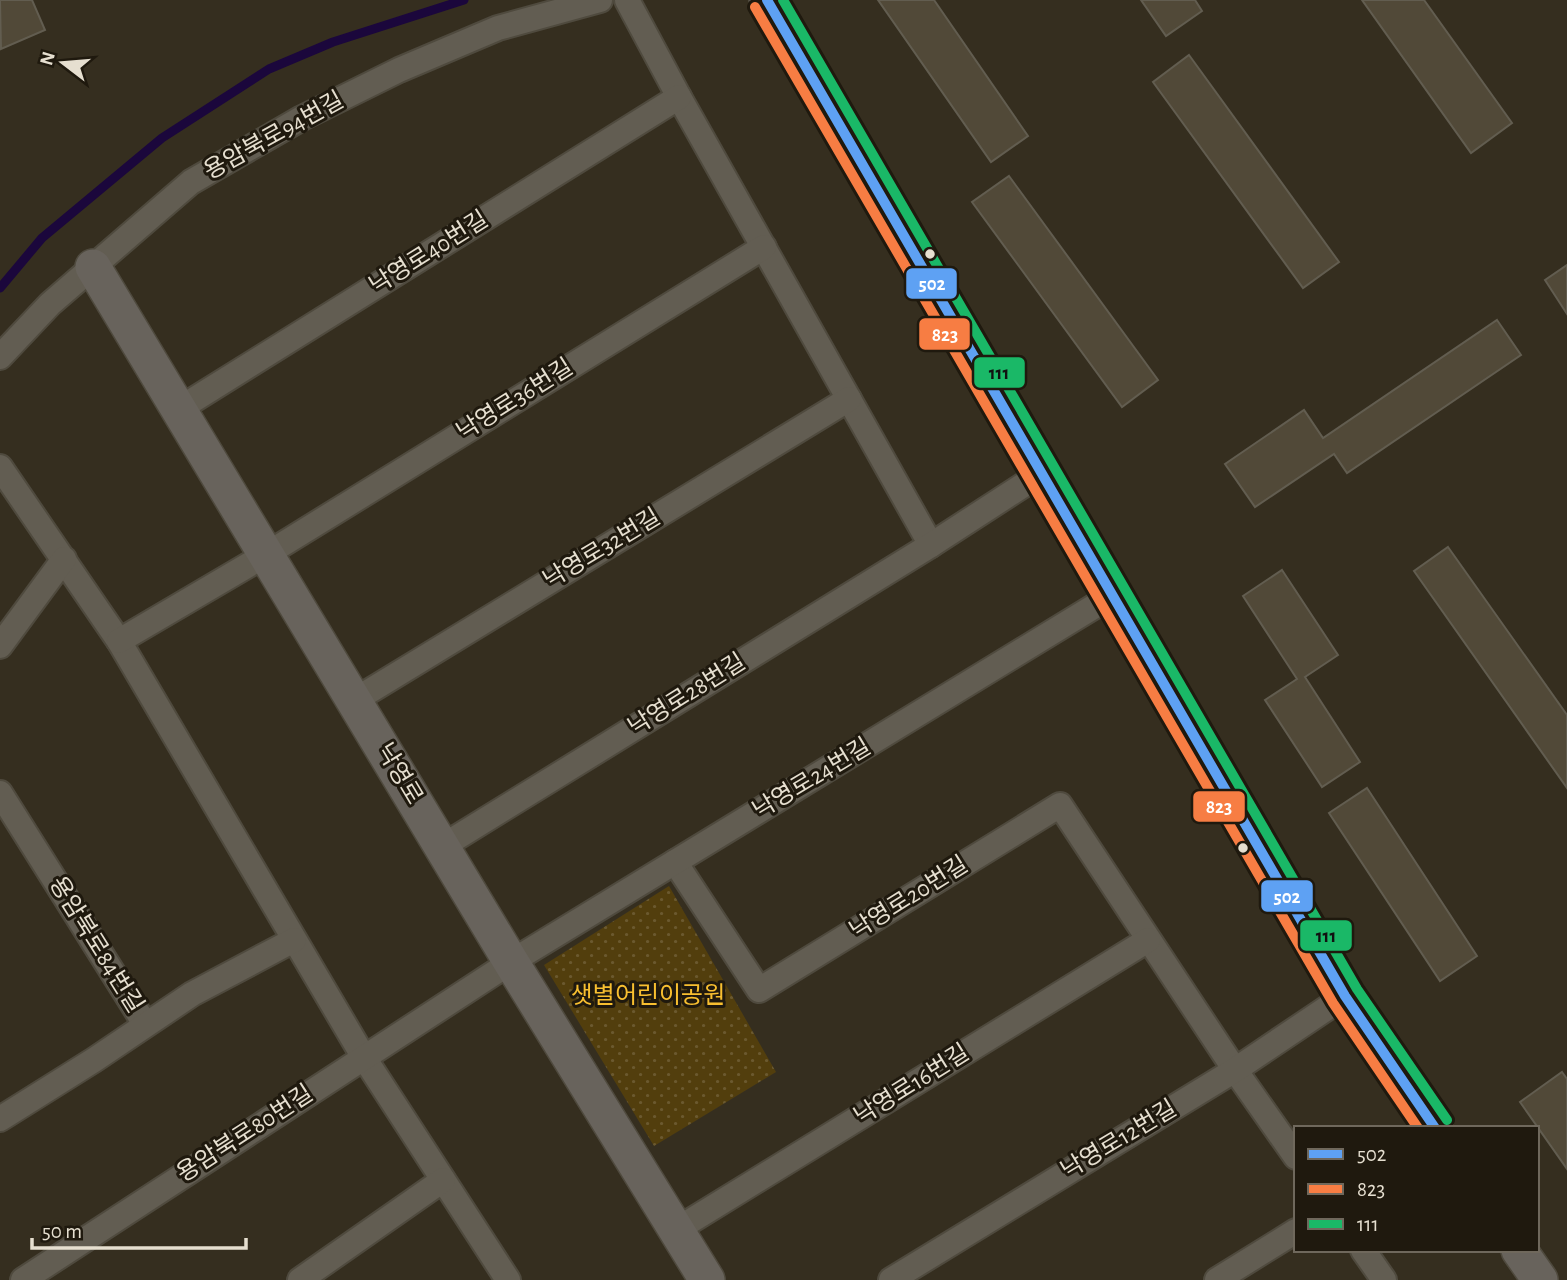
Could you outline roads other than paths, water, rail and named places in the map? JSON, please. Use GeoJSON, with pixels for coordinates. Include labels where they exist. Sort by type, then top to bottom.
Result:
{"type":"FeatureCollection","features":[{"type":"Feature","properties":{"kind":"street","name":"용암북로94번길"},"geometry":{"type":"LineString","coordinates":[[0,357],[50,304],[191,182],[302,118],[398,70],[498,29],[600,0]]}},
{"type":"Feature","properties":{"kind":"street"},"geometry":{"type":"LineString","coordinates":[[627,0],[931,545]]}},
{"type":"Feature","properties":{"kind":"street"},"geometry":{"type":"LineString","coordinates":[[767,0],[1345,996],[1435,1126]]}},
{"type":"Feature","properties":{"kind":"street","name":"낙영로40번길"},"geometry":{"type":"LineString","coordinates":[[179,409],[679,97]]}},
{"type":"Feature","properties":{"kind":"street","name":"낙영로36번길"},"geometry":{"type":"LineString","coordinates":[[119,640],[267,554],[764,247]]}},
{"type":"Feature","properties":{"kind":"street","name":"낙영로"},"geometry":{"type":"LineString","coordinates":[[93,267],[511,962],[707,1280]]}},
{"type":"Feature","properties":{"kind":"street","name":"낙영로32번길"},"geometry":{"type":"LineString","coordinates":[[355,700],[849,399]]}},
{"type":"Feature","properties":{"kind":"street"},"geometry":{"type":"LineString","coordinates":[[0,467],[119,640],[362,1056],[508,1280]]}},
{"type":"Feature","properties":{"kind":"street","name":"낙영로28번길"},"geometry":{"type":"LineString","coordinates":[[443,846],[931,545],[1042,472]]}},
{"type":"Feature","properties":{"kind":"street"},"geometry":{"type":"LineString","coordinates":[[0,646],[64,559]]}},
{"type":"Feature","properties":{"kind":"street","name":"낙영로24번길"},"geometry":{"type":"LineString","coordinates":[[511,962],[1113,595]]}},
{"type":"Feature","properties":{"kind":"street","name":"용암북로84번길"},"geometry":{"type":"LineString","coordinates":[[0,793],[145,1024]]}},
{"type":"Feature","properties":{"kind":"street","name":"낙영로20번길"},"geometry":{"type":"LineString","coordinates":[[675,862],[759,990],[1060,805],[1149,940]]}},
{"type":"Feature","properties":{"kind":"street","name":"용암북로84번길"},"geometry":{"type":"LineString","coordinates":[[0,1119],[192,994],[294,940]]}},
{"type":"Feature","properties":{"kind":"street"},"geometry":{"type":"LineString","coordinates":[[1149,940],[1234,1070],[1294,1154]]}},
{"type":"Feature","properties":{"kind":"street","name":"낙영로16번길"},"geometry":{"type":"LineString","coordinates":[[676,1230],[1149,940]]}},
{"type":"Feature","properties":{"kind":"street","name":"용암북로80번길"},"geometry":{"type":"LineString","coordinates":[[23,1280],[362,1056],[511,962]]}},
{"type":"Feature","properties":{"kind":"street","name":"낙영로12번길"},"geometry":{"type":"LineString","coordinates":[[891,1280],[1234,1070],[1345,996]]}},
{"type":"Feature","properties":{"kind":"street"},"geometry":{"type":"LineString","coordinates":[[302,1279],[443,1180]]}},
{"type":"Feature","properties":{"kind":"street"},"geometry":{"type":"LineString","coordinates":[[1217,1280],[1294,1232]]}},
{"type":"Feature","properties":{"kind":"street"},"geometry":{"type":"LineString","coordinates":[[1364,1252],[1384,1280]]}},
{"type":"Feature","properties":{"kind":"street"},"geometry":{"type":"LineString","coordinates":[[1520,1252],[1540,1280]]}},
{"type":"Feature","properties":{"kind":"waterway"},"geometry":{"type":"LineString","coordinates":[[0,288],[42,238],[162,138],[269,69],[333,42],[464,0]]}},
{"type":"Feature","properties":{"kind":"park label","name":"샛별어린이공원"},"geometry":{"type":"Point","coordinates":[648,996]}}]}
